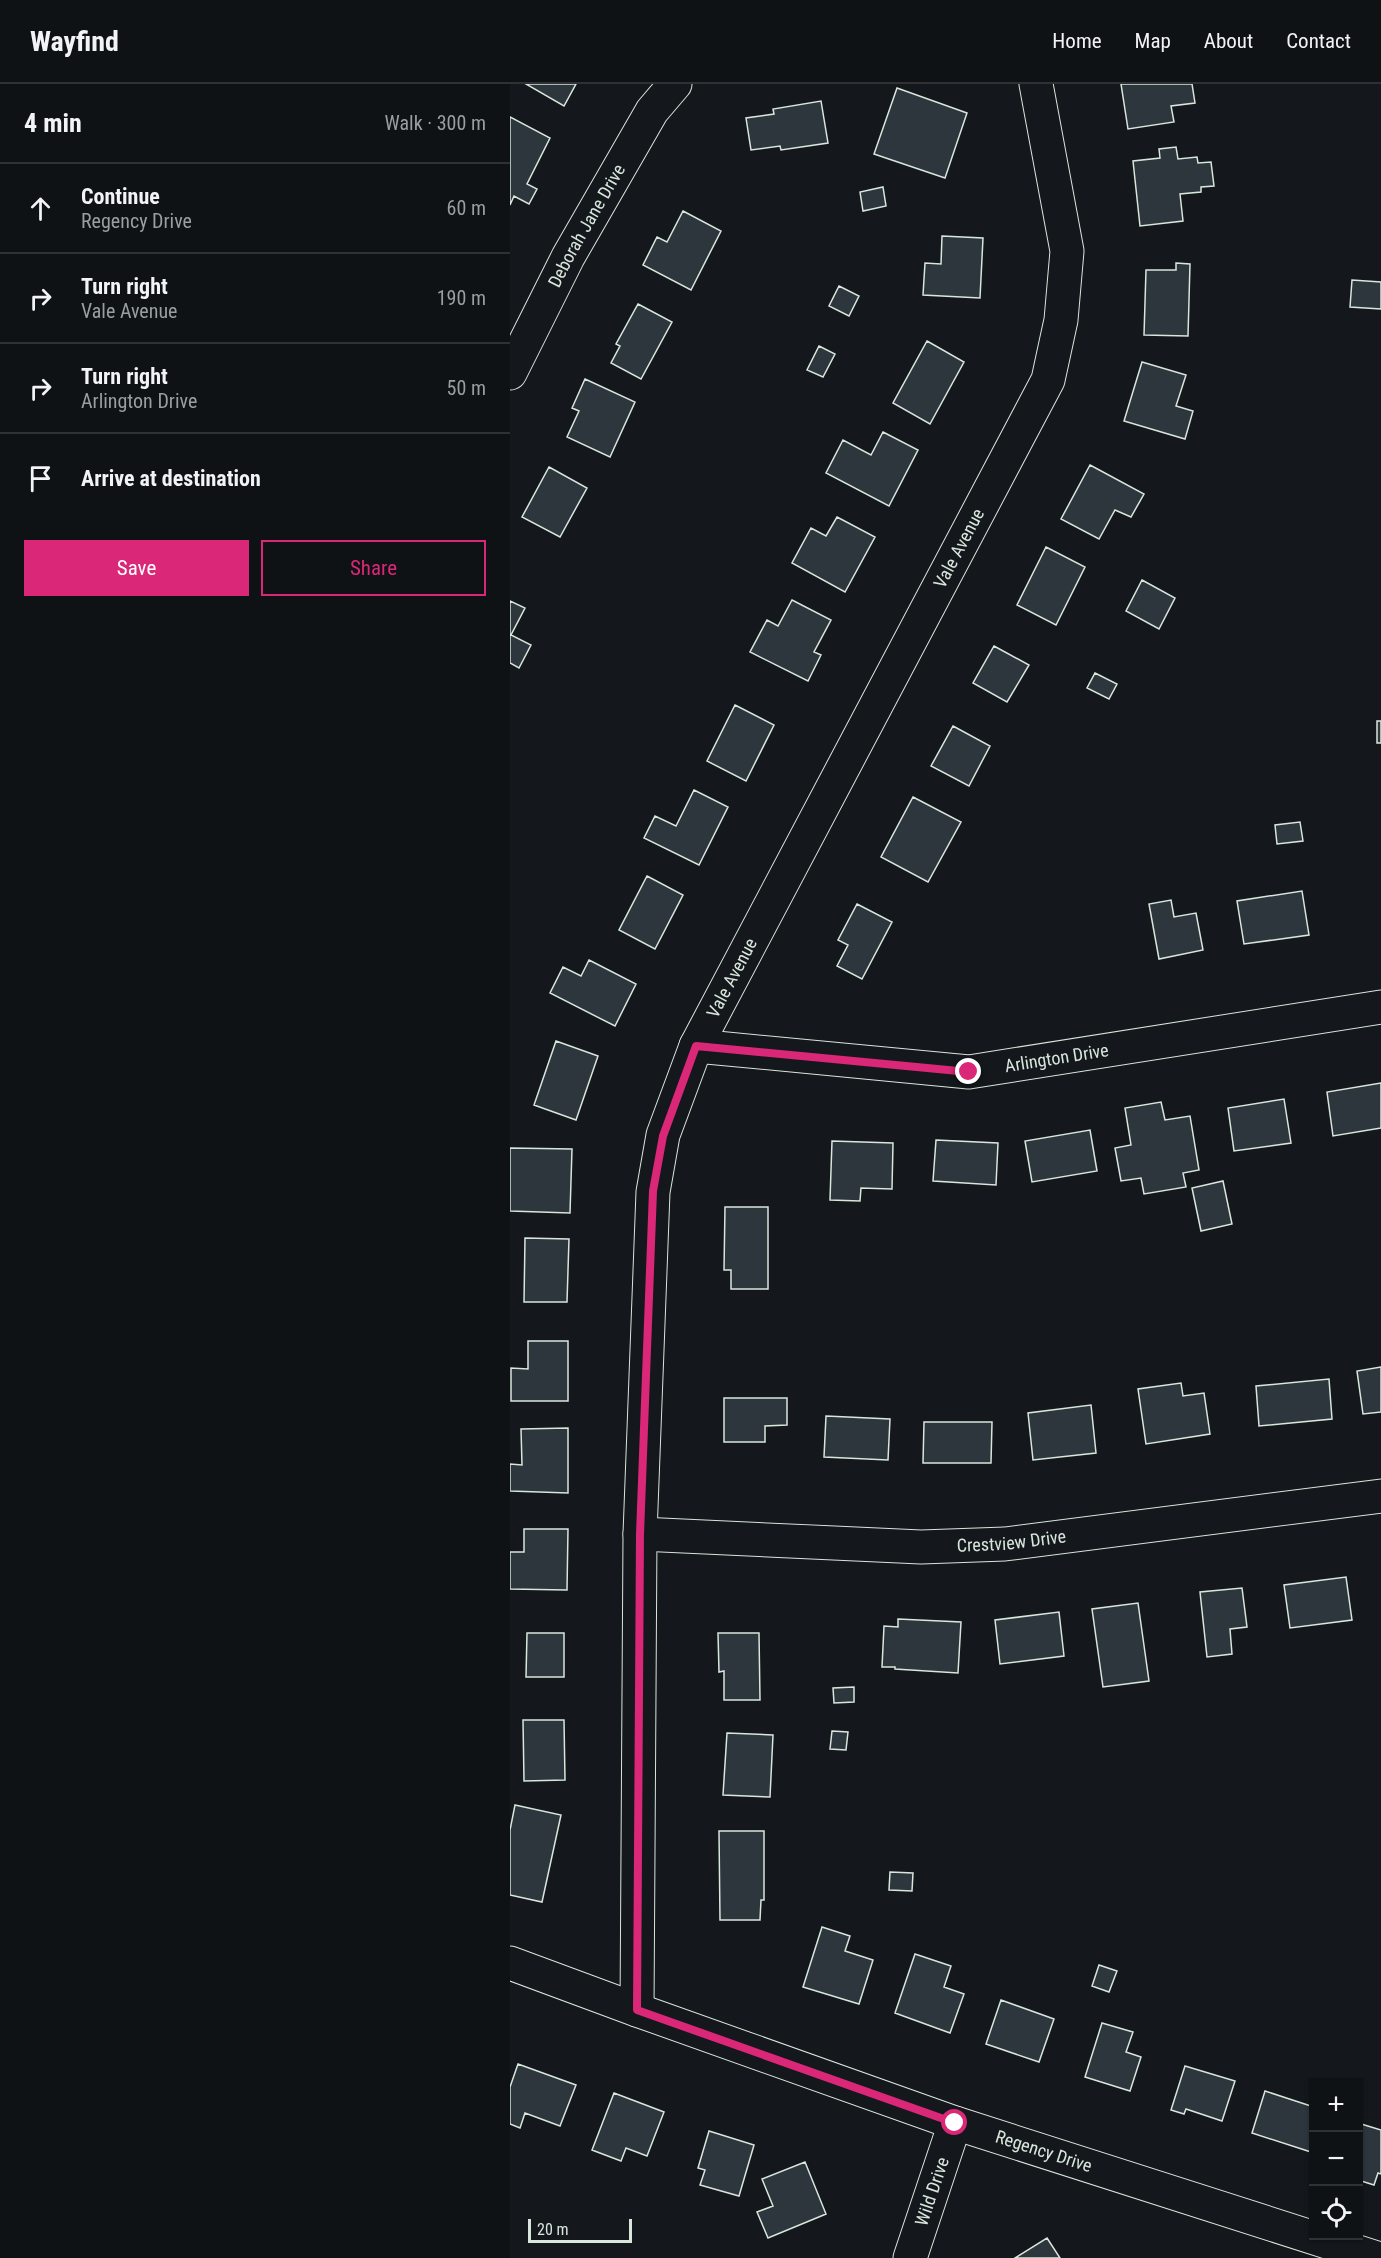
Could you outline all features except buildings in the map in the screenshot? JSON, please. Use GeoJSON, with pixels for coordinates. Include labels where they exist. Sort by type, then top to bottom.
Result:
{"type":"FeatureCollection","features":[{"type":"Feature","properties":{"kind":"street","name":"Deborah Jane Drive"},"geometry":{"type":"LineString","coordinates":[[510,373],[573,247],[651,111],[675,84]]}},
{"type":"Feature","properties":{"kind":"street","name":"Vale Avenue"},"geometry":{"type":"LineString","coordinates":[[637,2010],[640,1534],[653,1191],[663,1136],[696,1046],[1048,380],[1061,320],[1067,251],[1036,84]]}},
{"type":"Feature","properties":{"kind":"street","name":"Arlington Drive"},"geometry":{"type":"LineString","coordinates":[[696,1046],[969,1072],[1381,1007]]}},
{"type":"Feature","properties":{"kind":"street","name":"Crestview Drive"},"geometry":{"type":"LineString","coordinates":[[640,1534],[921,1547],[1005,1544],[1381,1496]]}},
{"type":"Feature","properties":{"kind":"street","name":"Regency Drive"},"geometry":{"type":"LineString","coordinates":[[510,1963],[955,2123],[1377,2258]]}},
{"type":"Feature","properties":{"kind":"street","name":"Wild Drive"},"geometry":{"type":"LineString","coordinates":[[910,2258],[955,2123]]}},
{"type":"Feature","properties":{"kind":"route"},"geometry":{"type":"LineString","coordinates":[[955,2123],[637,2010],[640,1534],[653,1191],[663,1136],[696,1046],[969,1072]]}}]}
